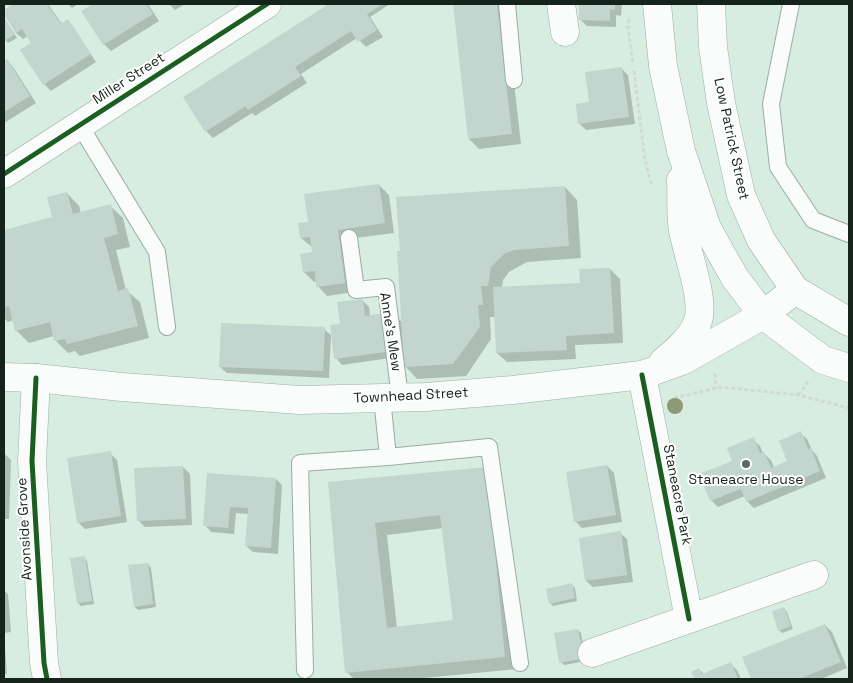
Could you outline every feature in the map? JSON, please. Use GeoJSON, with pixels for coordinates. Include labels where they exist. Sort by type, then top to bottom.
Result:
{"type":"FeatureCollection","features":[{"type":"Feature","properties":{"kind":"main road","name":"Miller Street"},"geometry":{"type":"LineString","coordinates":[[4,174],[267,4]]}},
{"type":"Feature","properties":{"kind":"main road"},"geometry":{"type":"LineString","coordinates":[[561,4],[565,32]]}},
{"type":"Feature","properties":{"kind":"main road"},"geometry":{"type":"LineString","coordinates":[[657,4],[663,66],[681,151],[707,228],[735,278],[764,315],[823,360],[849,368]]}},
{"type":"Feature","properties":{"kind":"main road","name":"Low Patrick Street"},"geometry":{"type":"LineString","coordinates":[[711,4],[713,47],[721,102],[741,195],[761,240],[795,290]]}},
{"type":"Feature","properties":{"kind":"main road"},"geometry":{"type":"LineString","coordinates":[[647,373],[667,359],[690,335],[697,322],[699,310],[694,275],[683,229],[681,151]]}},
{"type":"Feature","properties":{"kind":"main road"},"geometry":{"type":"LineString","coordinates":[[795,290],[849,322]]}},
{"type":"Feature","properties":{"kind":"main road","name":"Townhead Street"},"geometry":{"type":"LineString","coordinates":[[4,377],[299,400],[426,397],[513,390],[647,373],[684,360],[764,315],[795,290]]}},
{"type":"Feature","properties":{"kind":"main road","name":"Staneacre Park"},"geometry":{"type":"LineString","coordinates":[[647,373],[648,405],[689,619]]}},
{"type":"Feature","properties":{"kind":"main road","name":"Avonside Grove"},"geometry":{"type":"LineString","coordinates":[[36,378],[32,461],[44,663],[48,679]]}},
{"type":"Feature","properties":{"kind":"main road"},"geometry":{"type":"LineString","coordinates":[[592,652],[814,576]]}},
{"type":"Feature","properties":{"kind":"lane"},"geometry":{"type":"LineString","coordinates":[[507,4],[514,80]]}},
{"type":"Feature","properties":{"kind":"lane"},"geometry":{"type":"LineString","coordinates":[[791,4],[771,104],[778,167],[813,220],[849,234]]}},
{"type":"Feature","properties":{"kind":"lane"},"geometry":{"type":"LineString","coordinates":[[79,124],[157,252],[167,327]]}},
{"type":"Feature","properties":{"kind":"lane","name":"Anne's Mew"},"geometry":{"type":"LineString","coordinates":[[348,238],[356,290],[386,287],[391,398]]}},
{"type":"Feature","properties":{"kind":"lane"},"geometry":{"type":"LineString","coordinates":[[388,457],[391,398]]}},
{"type":"Feature","properties":{"kind":"lane"},"geometry":{"type":"LineString","coordinates":[[305,670],[300,463],[489,447],[520,663]]}},
{"type":"Feature","properties":{"kind":"path"},"geometry":{"type":"LineString","coordinates":[[648,405],[720,387],[798,396],[849,408]]}},
{"type":"Feature","properties":{"kind":"building"},"geometry":{"type":"Polygon","coordinates":[[[13,4],[47,4],[61,24],[68,19],[91,54],[43,85],[20,50],[31,43],[22,29],[16,33],[4,15],[4,10],[13,4]]]}},
{"type":"Feature","properties":{"kind":"building"},"geometry":{"type":"Polygon","coordinates":[[[93,4],[146,4],[153,14],[103,45],[81,11],[93,4]]]}},
{"type":"Feature","properties":{"kind":"building"},"geometry":{"type":"Polygon","coordinates":[[[329,4],[383,4],[367,14],[377,30],[358,42],[351,31],[295,67],[301,76],[248,110],[246,106],[205,132],[183,97],[329,4]]]}},
{"type":"Feature","properties":{"kind":"building"},"geometry":{"type":"Polygon","coordinates":[[[453,4],[497,4],[512,134],[468,139],[453,4]]]}},
{"type":"Feature","properties":{"kind":"building"},"geometry":{"type":"Polygon","coordinates":[[[579,4],[615,4],[615,10],[610,9],[610,21],[579,20],[579,4]]]}},
{"type":"Feature","properties":{"kind":"building"},"geometry":{"type":"Polygon","coordinates":[[[4,18],[15,34],[4,41],[4,18]]]}},
{"type":"Feature","properties":{"kind":"building"},"geometry":{"type":"Polygon","coordinates":[[[7,59],[30,96],[4,112],[4,60],[7,59]]]}},
{"type":"Feature","properties":{"kind":"building"},"geometry":{"type":"Polygon","coordinates":[[[622,67],[629,117],[578,124],[576,104],[589,102],[585,72],[622,67]]]}},
{"type":"Feature","properties":{"kind":"building"},"geometry":{"type":"Polygon","coordinates":[[[379,184],[385,223],[338,230],[345,283],[316,287],[315,271],[303,272],[300,254],[312,252],[310,237],[300,238],[298,223],[308,222],[304,194],[379,184]]]}},
{"type":"Feature","properties":{"kind":"building"},"geometry":{"type":"Polygon","coordinates":[[[565,186],[569,246],[514,250],[504,254],[491,267],[488,286],[481,286],[483,305],[478,305],[480,327],[453,364],[404,367],[397,251],[400,251],[396,197],[565,186]]]}},
{"type":"Feature","properties":{"kind":"building"},"geometry":{"type":"Polygon","coordinates":[[[67,192],[73,214],[111,204],[118,234],[104,238],[118,291],[128,288],[138,326],[67,344],[65,339],[54,341],[50,322],[15,331],[9,306],[4,307],[4,230],[52,217],[47,197],[67,192]]]}},
{"type":"Feature","properties":{"kind":"building"},"geometry":{"type":"Polygon","coordinates":[[[610,268],[614,333],[566,336],[567,350],[496,353],[493,287],[580,283],[579,269],[610,268]]]}},
{"type":"Feature","properties":{"kind":"building"},"geometry":{"type":"Polygon","coordinates":[[[363,299],[365,316],[393,312],[399,350],[334,359],[330,325],[340,324],[337,302],[363,299]]]}},
{"type":"Feature","properties":{"kind":"building"},"geometry":{"type":"Polygon","coordinates":[[[221,323],[325,327],[323,371],[219,367],[221,323]]]}},
{"type":"Feature","properties":{"kind":"building","name":"Staneacre House"},"geometry":{"type":"Polygon","coordinates":[[[801,431],[808,449],[811,448],[820,471],[746,502],[741,489],[710,501],[699,474],[732,461],[727,448],[754,437],[760,453],[764,452],[771,468],[787,461],[779,441],[801,431]]]}},
{"type":"Feature","properties":{"kind":"building"},"geometry":{"type":"Polygon","coordinates":[[[111,451],[121,516],[77,523],[67,458],[111,451]]]}},
{"type":"Feature","properties":{"kind":"building"},"geometry":{"type":"Polygon","coordinates":[[[607,465],[616,515],[574,522],[566,472],[607,465]]]}},
{"type":"Feature","properties":{"kind":"building"},"geometry":{"type":"Polygon","coordinates":[[[183,466],[186,519],[137,521],[134,468],[183,466]]]}},
{"type":"Feature","properties":{"kind":"building"},"geometry":{"type":"Polygon","coordinates":[[[487,467],[505,657],[345,673],[328,482],[487,467]],[[440,515],[375,523],[387,628],[453,620],[440,515]]]}},
{"type":"Feature","properties":{"kind":"building"},"geometry":{"type":"Polygon","coordinates":[[[207,473],[276,478],[271,548],[245,546],[248,508],[230,507],[228,528],[203,526],[207,473]]]}},
{"type":"Feature","properties":{"kind":"building"},"geometry":{"type":"Polygon","coordinates":[[[621,531],[627,575],[585,581],[579,538],[621,531]]]}},
{"type":"Feature","properties":{"kind":"building"},"geometry":{"type":"Polygon","coordinates":[[[85,556],[92,601],[77,603],[70,558],[85,556]]]}},
{"type":"Feature","properties":{"kind":"building"},"geometry":{"type":"Polygon","coordinates":[[[148,563],[153,604],[134,607],[128,565],[148,563]]]}},
{"type":"Feature","properties":{"kind":"building"},"geometry":{"type":"Polygon","coordinates":[[[572,583],[575,598],[549,604],[546,589],[572,583]]]}},
{"type":"Feature","properties":{"kind":"building"},"geometry":{"type":"Polygon","coordinates":[[[784,607],[791,626],[778,631],[772,611],[784,607]]]}},
{"type":"Feature","properties":{"kind":"building"},"geometry":{"type":"Polygon","coordinates":[[[825,624],[841,662],[799,679],[751,679],[742,657],[825,624]]]}},
{"type":"Feature","properties":{"kind":"building"},"geometry":{"type":"Polygon","coordinates":[[[578,629],[584,658],[559,663],[554,633],[578,629]]]}},
{"type":"Feature","properties":{"kind":"building"},"geometry":{"type":"Polygon","coordinates":[[[731,662],[738,679],[695,679],[691,672],[699,668],[702,674],[731,662]]]}},
{"type":"Feature","properties":{"kind":"cycle path"},"geometry":{"type":"LineString","coordinates":[[4,174],[267,4]]}},
{"type":"Feature","properties":{"kind":"cycle path"},"geometry":{"type":"LineString","coordinates":[[642,375],[689,619]]}},
{"type":"Feature","properties":{"kind":"cycle path"},"geometry":{"type":"LineString","coordinates":[[36,378],[32,461],[44,663],[47,679]]}},
{"type":"Feature","properties":{"kind":"place","name":"Staneacre House"},"geometry":{"type":"Point","coordinates":[746,464]}}]}
